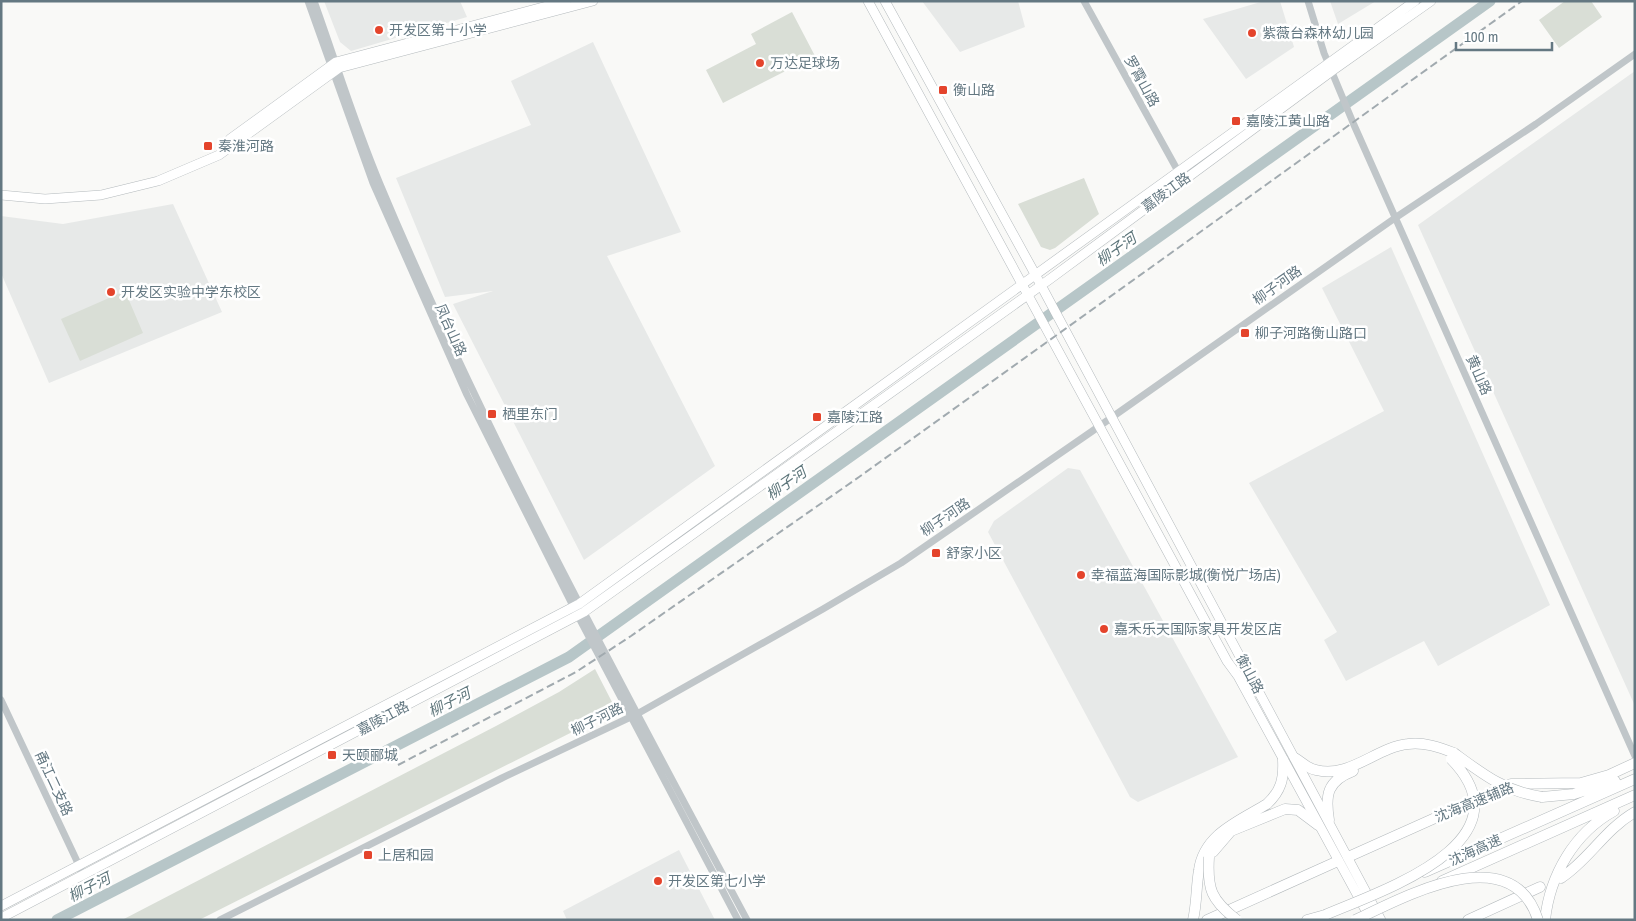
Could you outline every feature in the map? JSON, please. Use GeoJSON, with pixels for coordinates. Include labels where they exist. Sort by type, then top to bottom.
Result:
{"type":"FeatureCollection","features":[{"type":"Feature","properties":{"kind":"highway"},"geometry":{"type":"LineString","coordinates":[[1295,758],[1311,769],[1327,771],[1350,767],[1392,748],[1408,744],[1438,746],[1497,784],[1519,794],[1542,797],[1574,794],[1635,774]]}},
{"type":"Feature","properties":{"kind":"highway"},"geometry":{"type":"LineString","coordinates":[[1329,820],[1328,792],[1333,784],[1346,774],[1403,750],[1423,748],[1452,756],[1468,780],[1472,792],[1473,810],[1470,826],[1461,841],[1422,873]]}},
{"type":"Feature","properties":{"kind":"highway"},"geometry":{"type":"LineString","coordinates":[[1193,920],[1198,902],[1199,870],[1206,849],[1216,835],[1236,821],[1267,804],[1278,791],[1283,778],[1282,760]]}},
{"type":"Feature","properties":{"kind":"highway","name":"沈海高速辅路"},"geometry":{"type":"LineString","coordinates":[[1207,920],[1511,784],[1581,782],[1609,775],[1635,763]]}},
{"type":"Feature","properties":{"kind":"highway","name":"沈海高速"},"geometry":{"type":"LineString","coordinates":[[1308,920],[1320,918],[1635,780]]}},
{"type":"Feature","properties":{"kind":"highway","name":"沈海高速"},"geometry":{"type":"LineString","coordinates":[[1355,920],[1635,795]]}},
{"type":"Feature","properties":{"kind":"highway"},"geometry":{"type":"LineString","coordinates":[[1545,920],[1550,892],[1556,876],[1578,841],[1598,820],[1635,800]]}},
{"type":"Feature","properties":{"kind":"highway"},"geometry":{"type":"LineString","coordinates":[[1236,920],[1219,906],[1211,894],[1208,874],[1209,857],[1231,832],[1273,812],[1286,809],[1298,810],[1318,825]]}},
{"type":"Feature","properties":{"kind":"highway"},"geometry":{"type":"LineString","coordinates":[[1561,878],[1572,871],[1610,829],[1635,812]]}},
{"type":"Feature","properties":{"kind":"highway"},"geometry":{"type":"LineString","coordinates":[[1427,887],[1470,878],[1496,879],[1519,889],[1529,899],[1538,920]]}},
{"type":"Feature","properties":{"kind":"highway"},"geometry":{"type":"LineString","coordinates":[[1468,920],[1540,887]]}},
{"type":"Feature","properties":{"kind":"main road"},"geometry":{"type":"LineString","coordinates":[[1,189],[46,193],[100,190],[156,176],[184,166],[214,151],[335,67],[566,1]]}},
{"type":"Feature","properties":{"kind":"main road"},"geometry":{"type":"LineString","coordinates":[[1,195],[45,199],[101,195],[158,181],[188,170],[219,155],[335,67],[593,1]]}},
{"type":"Feature","properties":{"kind":"main road"},"geometry":{"type":"LineString","coordinates":[[868,1],[1226,661],[1238,676],[1318,825],[1343,859],[1371,920]]}},
{"type":"Feature","properties":{"kind":"main road"},"geometry":{"type":"LineString","coordinates":[[885,1],[1041,286]]}},
{"type":"Feature","properties":{"kind":"main road","name":"嘉陵江路"},"geometry":{"type":"LineString","coordinates":[[1,918],[581,614],[1041,286],[1415,1]]}},
{"type":"Feature","properties":{"kind":"main road","name":"嘉陵江路"},"geometry":{"type":"LineString","coordinates":[[1,906],[581,614],[1035,274],[1330,67],[1431,1]]}},
{"type":"Feature","properties":{"kind":"main road","name":"衡山路"},"geometry":{"type":"LineString","coordinates":[[1041,286],[1329,820],[1343,859],[1381,920]]}},
{"type":"Feature","properties":{"kind":"street","name":"凤台山路"},"geometry":{"type":"LineString","coordinates":[[308,1],[378,181],[445,333],[581,614],[634,715]]}},
{"type":"Feature","properties":{"kind":"street","name":"凤台山路"},"geometry":{"type":"LineString","coordinates":[[314,1],[335,67]]}},
{"type":"Feature","properties":{"kind":"street","name":"罗霄山路"},"geometry":{"type":"LineString","coordinates":[[1084,1],[1179,173]]}},
{"type":"Feature","properties":{"kind":"street","name":"黄山路"},"geometry":{"type":"LineString","coordinates":[[1308,1],[1330,67],[1354,125],[1635,756]]}},
{"type":"Feature","properties":{"kind":"street","name":"柳子河路"},"geometry":{"type":"LineString","coordinates":[[220,920],[502,778],[634,715],[823,610],[901,563],[1100,426],[1395,218],[1536,124],[1635,54]]}},
{"type":"Feature","properties":{"kind":"street","name":"甬江二支路"},"geometry":{"type":"LineString","coordinates":[[1,700],[84,876]]}},
{"type":"Feature","properties":{"kind":"street"},"geometry":{"type":"LineString","coordinates":[[634,715],[738,920]]}},
{"type":"Feature","properties":{"kind":"street"},"geometry":{"type":"LineString","coordinates":[[634,715],[747,920]]}},
{"type":"Feature","properties":{"kind":"shaded area","name":"开发区第十小学"},"geometry":{"type":"Polygon","coordinates":[[[324,1],[460,1],[467,17],[351,51],[340,42],[324,1]]]}},
{"type":"Feature","properties":{"kind":"shaded area"},"geometry":{"type":"Polygon","coordinates":[[[922,1],[1018,1],[1025,27],[960,52],[922,1]]]}},
{"type":"Feature","properties":{"kind":"shaded area","name":"紫薇台森林幼儿园"},"geometry":{"type":"Polygon","coordinates":[[[1264,1],[1280,1],[1294,47],[1246,79],[1203,19],[1264,1]]]}},
{"type":"Feature","properties":{"kind":"shaded area"},"geometry":{"type":"Polygon","coordinates":[[[1330,1],[1376,1],[1338,24],[1330,1]]]}},
{"type":"Feature","properties":{"kind":"shaded area"},"geometry":{"type":"Polygon","coordinates":[[[1565,1],[1591,1],[1602,17],[1559,48],[1539,20],[1565,1]]]}},
{"type":"Feature","properties":{"kind":"shaded area","name":"万达足球场"},"geometry":{"type":"Polygon","coordinates":[[[792,12],[815,56],[723,103],[706,70],[756,44],[751,34],[792,12]]]}},
{"type":"Feature","properties":{"kind":"shaded area"},"geometry":{"type":"Polygon","coordinates":[[[593,42],[681,232],[607,256],[715,466],[584,560],[453,304],[493,291],[445,297],[396,178],[531,125],[511,81],[593,42]]]}},
{"type":"Feature","properties":{"kind":"shaded area"},"geometry":{"type":"Polygon","coordinates":[[[1635,71],[1635,706],[1418,225],[1635,71]]]}},
{"type":"Feature","properties":{"kind":"shaded area"},"geometry":{"type":"Polygon","coordinates":[[[1084,178],[1099,214],[1055,248],[1050,250],[1041,247],[1018,204],[1084,178]]]}},
{"type":"Feature","properties":{"kind":"shaded area","name":"开发区实验中学东校区"},"geometry":{"type":"Polygon","coordinates":[[[173,204],[222,312],[49,383],[1,273],[1,216],[63,224],[173,204]]]}},
{"type":"Feature","properties":{"kind":"shaded area"},"geometry":{"type":"Polygon","coordinates":[[[1391,247],[1550,605],[1438,666],[1424,641],[1346,681],[1324,640],[1337,632],[1249,483],[1384,411],[1322,288],[1391,247]]]}},
{"type":"Feature","properties":{"kind":"shaded area"},"geometry":{"type":"Polygon","coordinates":[[[125,291],[143,333],[80,361],[61,319],[125,291]]]}},
{"type":"Feature","properties":{"kind":"shaded area","name":"嘉禾乐天国际家具开发区店"},"geometry":{"type":"Polygon","coordinates":[[[1068,468],[1080,470],[1238,757],[1138,802],[1130,797],[988,532],[994,521],[1068,468]]]}},
{"type":"Feature","properties":{"kind":"shaded area"},"geometry":{"type":"Polygon","coordinates":[[[595,669],[612,702],[608,714],[199,920],[122,920],[496,726],[559,692],[595,669]]]}},
{"type":"Feature","properties":{"kind":"shaded area","name":"开发区第七小学"},"geometry":{"type":"Polygon","coordinates":[[[679,850],[715,920],[567,920],[563,911],[679,850]]]}},
{"type":"Feature","properties":{"kind":"waterway","name":"柳子河"},"geometry":{"type":"LineString","coordinates":[[57,920],[569,657],[1490,1]]}},
{"type":"Feature","properties":{"kind":"railway"},"geometry":{"type":"LineString","coordinates":[[398,765],[576,672],[631,636],[859,477],[1522,1]]}},
{"type":"Feature","properties":{"kind":"place","name":"开发区第十小学"},"geometry":{"type":"Point","coordinates":[379,30]}},
{"type":"Feature","properties":{"kind":"place","name":"紫薇台森林幼儿园"},"geometry":{"type":"Point","coordinates":[1252,33]}},
{"type":"Feature","properties":{"kind":"place","name":"万达足球场"},"geometry":{"type":"Point","coordinates":[760,63]}},
{"type":"Feature","properties":{"kind":"place","name":"衡山路"},"geometry":{"type":"Point","coordinates":[943,90]}},
{"type":"Feature","properties":{"kind":"place","name":"嘉陵江黄山路"},"geometry":{"type":"Point","coordinates":[1236,121]}},
{"type":"Feature","properties":{"kind":"place","name":"秦淮河路"},"geometry":{"type":"Point","coordinates":[208,146]}},
{"type":"Feature","properties":{"kind":"place","name":"开发区实验中学东校区"},"geometry":{"type":"Point","coordinates":[111,292]}},
{"type":"Feature","properties":{"kind":"place","name":"柳子河路衡山路口"},"geometry":{"type":"Point","coordinates":[1245,333]}},
{"type":"Feature","properties":{"kind":"place","name":"栖里东门"},"geometry":{"type":"Point","coordinates":[492,414]}},
{"type":"Feature","properties":{"kind":"place","name":"嘉陵江路"},"geometry":{"type":"Point","coordinates":[817,417]}},
{"type":"Feature","properties":{"kind":"place","name":"舒家小区"},"geometry":{"type":"Point","coordinates":[936,553]}},
{"type":"Feature","properties":{"kind":"place","name":"幸福蓝海国际影城(衡悦广场店)"},"geometry":{"type":"Point","coordinates":[1081,575]}},
{"type":"Feature","properties":{"kind":"place","name":"嘉禾乐天国际家具开发区店"},"geometry":{"type":"Point","coordinates":[1104,629]}},
{"type":"Feature","properties":{"kind":"place","name":"天颐郦城"},"geometry":{"type":"Point","coordinates":[332,755]}},
{"type":"Feature","properties":{"kind":"place","name":"上居和园"},"geometry":{"type":"Point","coordinates":[368,855]}},
{"type":"Feature","properties":{"kind":"place","name":"开发区第七小学"},"geometry":{"type":"Point","coordinates":[658,881]}}]}
